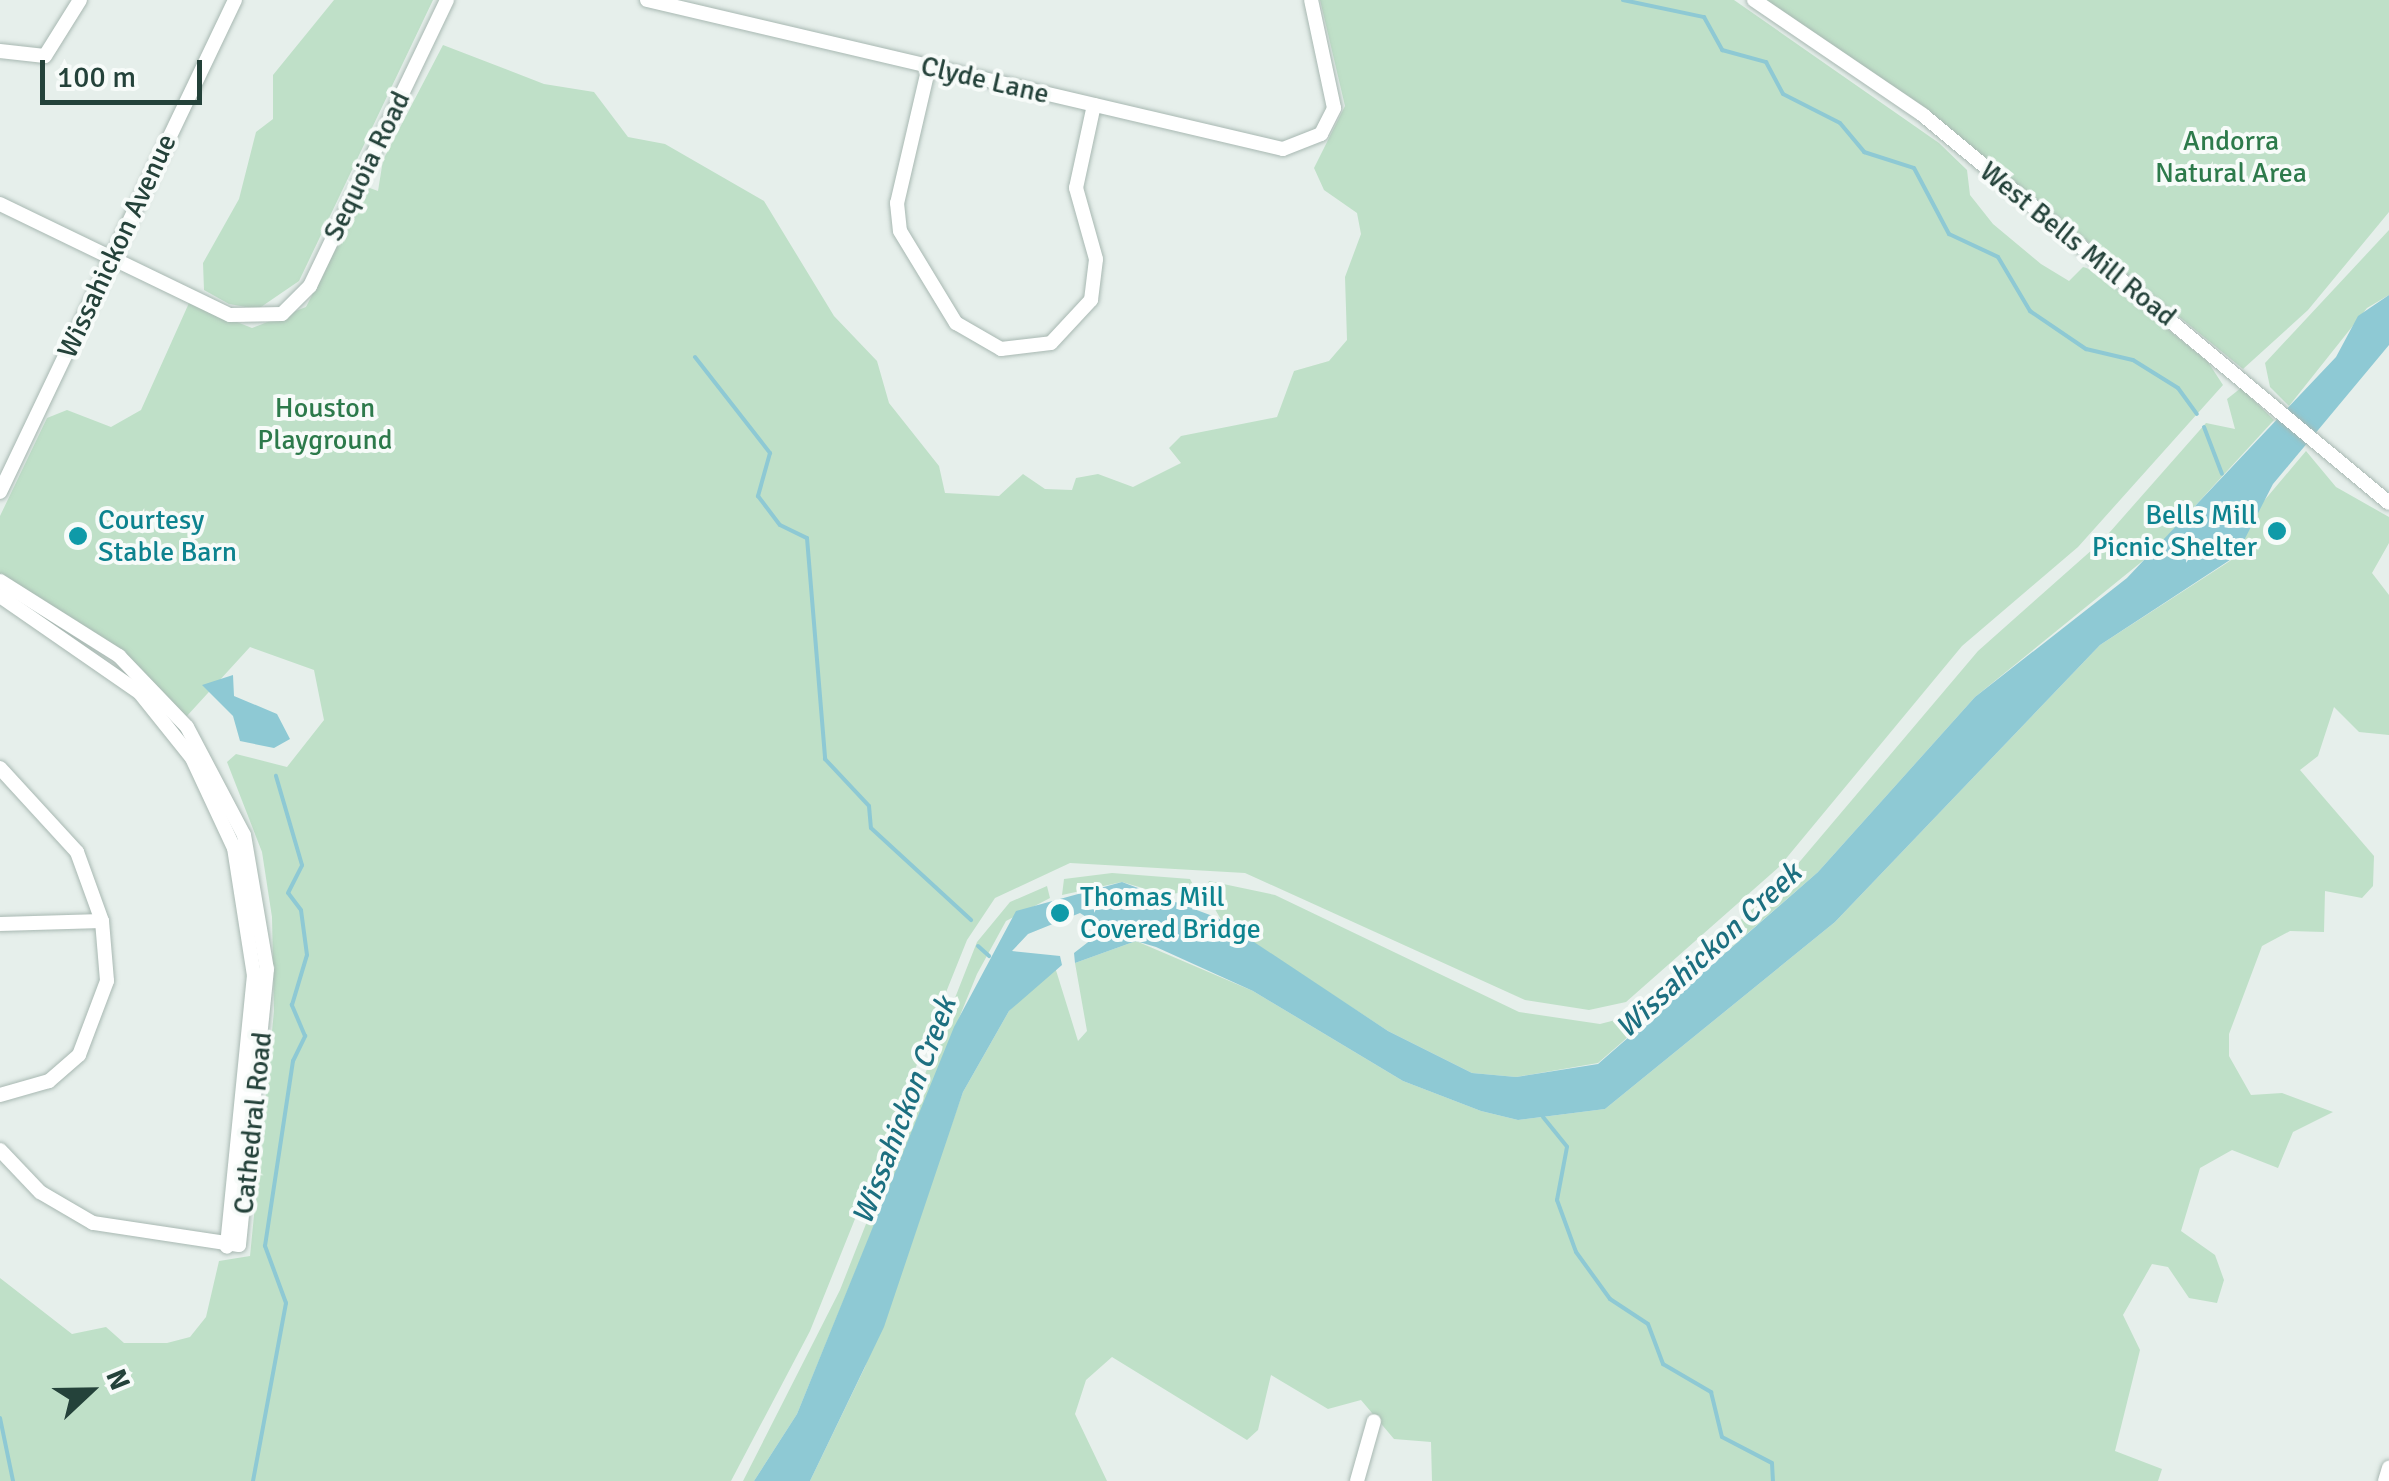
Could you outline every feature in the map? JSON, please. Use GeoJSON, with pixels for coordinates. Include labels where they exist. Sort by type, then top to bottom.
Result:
{"type":"FeatureCollection","features":[{"type":"Feature","properties":{"kind":"street"},"geometry":{"type":"LineString","coordinates":[[0,51],[45,56],[80,0]]}},
{"type":"Feature","properties":{"kind":"street","name":"Wissahickon Avenue"},"geometry":{"type":"LineString","coordinates":[[0,492],[235,0]]}},
{"type":"Feature","properties":{"kind":"street","name":"Sequoia Road"},"geometry":{"type":"LineString","coordinates":[[112,258],[230,314],[272,318],[310,286],[446,0]]}},
{"type":"Feature","properties":{"kind":"street","name":"Clyde Lane"},"geometry":{"type":"LineString","coordinates":[[647,0],[1273,148],[1321,134],[1335,94],[1311,0]]}},
{"type":"Feature","properties":{"kind":"street","name":"West Bells Mill Road"},"geometry":{"type":"LineString","coordinates":[[1754,0],[1923,115],[2270,400],[2326,457],[2389,504]]}},
{"type":"Feature","properties":{"kind":"street"},"geometry":{"type":"LineString","coordinates":[[928,66],[897,203],[904,242],[972,336],[1011,350],[1051,342],[1083,316],[1097,281],[1076,188],[1094,106]]}},
{"type":"Feature","properties":{"kind":"street"},"geometry":{"type":"LineString","coordinates":[[0,204],[112,258]]}},
{"type":"Feature","properties":{"kind":"street","name":"Cathedral Road"},"geometry":{"type":"LineString","coordinates":[[0,581],[98,640],[157,692],[212,765],[244,835],[262,903],[266,993],[241,1242],[227,1247],[254,975],[234,848],[198,769],[140,693],[0,596]]}},
{"type":"Feature","properties":{"kind":"street"},"geometry":{"type":"LineString","coordinates":[[0,768],[67,836],[102,921],[105,1000],[88,1044],[48,1081],[0,1095]]}},
{"type":"Feature","properties":{"kind":"street"},"geometry":{"type":"LineString","coordinates":[[0,924],[102,921]]}},
{"type":"Feature","properties":{"kind":"street"},"geometry":{"type":"LineString","coordinates":[[0,1150],[40,1192],[92,1223],[227,1247]]}},
{"type":"Feature","properties":{"kind":"street"},"geometry":{"type":"LineString","coordinates":[[1358,1481],[1374,1420]]}},
{"type":"Feature","properties":{"kind":"street"},"geometry":{"type":"LineString","coordinates":[[2385,1481],[2389,1468]]}},
{"type":"Feature","properties":{"kind":"green space"},"geometry":{"type":"Polygon","coordinates":[[[334,0],[433,0],[299,281],[258,309],[229,304],[204,290],[203,263],[239,199],[256,132],[273,119],[273,75],[334,0]]]}},
{"type":"Feature","properties":{"kind":"green space","name":"Houston Playground"},"geometry":{"type":"Polygon","coordinates":[[[1320,0],[1734,0],[1939,143],[1967,170],[1970,195],[1993,224],[2041,264],[2069,281],[2083,267],[2096,271],[2208,362],[2223,385],[2078,547],[1962,646],[1779,867],[1626,1002],[1589,1010],[1525,1000],[1245,873],[1070,863],[995,898],[967,940],[810,1331],[731,1481],[0,1481],[0,1278],[72,1334],[106,1327],[124,1343],[167,1343],[190,1337],[206,1317],[219,1261],[250,1256],[274,1011],[272,917],[262,852],[227,762],[236,754],[287,767],[324,720],[314,670],[250,647],[186,717],[118,648],[0,575],[0,516],[47,418],[67,410],[111,427],[141,410],[189,303],[252,328],[306,307],[367,187],[378,191],[383,160],[443,45],[544,84],[594,92],[628,137],[665,144],[764,201],[834,316],[877,361],[889,403],[939,466],[945,493],[999,496],[1023,474],[1045,489],[1072,490],[1076,478],[1098,474],[1133,487],[1181,463],[1169,448],[1181,436],[1277,417],[1294,371],[1329,361],[1347,340],[1345,277],[1361,234],[1357,213],[1324,190],[1314,168],[1345,106],[1320,0]]]}},
{"type":"Feature","properties":{"kind":"green space","name":"Andorra Natural Area"},"geometry":{"type":"Polygon","coordinates":[[[1765,0],[2389,0],[2389,212],[2308,310],[2243,369],[1940,121],[1765,0]]]}},
{"type":"Feature","properties":{"kind":"green space"},"geometry":{"type":"Polygon","coordinates":[[[2389,230],[2389,295],[2367,308],[2289,406],[2270,387],[2265,363],[2389,230]]]}},
{"type":"Feature","properties":{"kind":"green space"},"geometry":{"type":"Polygon","coordinates":[[[2241,388],[2274,420],[2150,555],[1975,697],[1818,872],[1598,1063],[1516,1077],[1472,1073],[1388,1031],[1223,923],[1205,892],[1209,881],[1275,895],[1519,1012],[1600,1024],[1639,1014],[1785,879],[1978,651],[2102,541],[2206,423],[2235,429],[2227,399],[2241,388]]]}},
{"type":"Feature","properties":{"kind":"green space"},"geometry":{"type":"Polygon","coordinates":[[[2306,451],[2336,487],[2389,517],[2389,543],[2372,573],[2389,595],[2389,735],[2359,732],[2334,707],[2318,756],[2300,770],[2374,856],[2373,886],[2362,898],[2325,891],[2324,932],[2290,931],[2262,946],[2229,1034],[2229,1056],[2251,1095],[2282,1093],[2333,1112],[2293,1132],[2278,1168],[2232,1150],[2200,1168],[2181,1231],[2215,1255],[2224,1280],[2217,1303],[2189,1298],[2168,1267],[2152,1264],[2123,1315],[2140,1350],[2115,1451],[2162,1469],[2158,1481],[1432,1481],[1431,1442],[1394,1439],[1361,1400],[1328,1409],[1271,1375],[1258,1430],[1247,1440],[1112,1357],[1086,1380],[1075,1414],[1107,1481],[810,1481],[865,1367],[963,1092],[1009,1011],[1055,967],[1078,1041],[1087,1031],[1075,963],[1136,941],[1253,991],[1403,1081],[1481,1111],[1518,1120],[1605,1109],[1835,922],[2100,645],[2236,557],[2247,521],[2306,451]]]}},
{"type":"Feature","properties":{"kind":"green space"},"geometry":{"type":"Polygon","coordinates":[[[1112,873],[1190,879],[1196,890],[1166,895],[1122,882],[1062,895],[1064,879],[1112,873]]]}},
{"type":"Feature","properties":{"kind":"green space"},"geometry":{"type":"Polygon","coordinates":[[[1047,886],[1050,898],[1006,921],[977,974],[797,1414],[754,1481],[743,1481],[840,1290],[977,942],[1010,902],[1047,886]]]}},
{"type":"Feature","properties":{"kind":"water"},"geometry":{"type":"Polygon","coordinates":[[[2389,295],[2389,345],[2273,484],[2236,556],[2100,645],[1835,922],[1605,1109],[1518,1120],[1481,1111],[1403,1081],[1253,991],[1156,947],[1136,941],[1075,963],[1074,953],[1105,929],[1080,913],[1028,934],[1012,951],[1060,956],[1062,965],[1009,1011],[963,1092],[884,1327],[810,1481],[754,1481],[797,1414],[954,1027],[1016,911],[1122,882],[1218,918],[1388,1031],[1472,1073],[1516,1077],[1598,1064],[1818,872],[1975,697],[2127,578],[2336,357],[2358,316],[2389,295]]]}},
{"type":"Feature","properties":{"kind":"water"},"geometry":{"type":"Polygon","coordinates":[[[233,675],[234,696],[277,714],[290,739],[274,748],[240,741],[233,716],[202,685],[233,675]]]}},
{"type":"Feature","properties":{"kind":"waterway"},"geometry":{"type":"LineString","coordinates":[[1623,0],[1704,17],[1722,50],[1766,62],[1783,94],[1840,123],[1864,152],[1914,168],[1949,234],[1998,257],[2030,311],[2086,349],[2133,360],[2178,388],[2197,414]]}},
{"type":"Feature","properties":{"kind":"waterway"},"geometry":{"type":"LineString","coordinates":[[695,357],[770,453],[758,496],[780,525],[807,538],[825,759],[869,806],[871,828],[971,920]]}},
{"type":"Feature","properties":{"kind":"waterway"},"geometry":{"type":"LineString","coordinates":[[2204,427],[2222,474]]}},
{"type":"Feature","properties":{"kind":"waterway"},"geometry":{"type":"LineString","coordinates":[[253,1481],[286,1303],[265,1246],[293,1061],[305,1036],[292,1005],[307,955],[301,910],[288,893],[302,865],[276,776]]}},
{"type":"Feature","properties":{"kind":"waterway"},"geometry":{"type":"LineString","coordinates":[[978,946],[989,956]]}},
{"type":"Feature","properties":{"kind":"waterway"},"geometry":{"type":"LineString","coordinates":[[1543,1117],[1567,1147],[1557,1200],[1576,1252],[1610,1299],[1648,1324],[1663,1364],[1711,1392],[1722,1437],[1772,1463],[1773,1481]]}},
{"type":"Feature","properties":{"kind":"waterway"},"geometry":{"type":"LineString","coordinates":[[0,1418],[13,1481]]}},
{"type":"Feature","properties":{"kind":"place","name":"Bells Mill Picnic Shelter"},"geometry":{"type":"Point","coordinates":[2277,531]}},
{"type":"Feature","properties":{"kind":"place","name":"Courtesy Stable Barn"},"geometry":{"type":"Point","coordinates":[78,536]}},
{"type":"Feature","properties":{"kind":"place","name":"Thomas Mill Covered Bridge"},"geometry":{"type":"Point","coordinates":[1060,913]}},
{"type":"Feature","properties":{"kind":"water label","name":"Wissahickon Creek"},"geometry":{"type":"Point","coordinates":[1709,951]}},
{"type":"Feature","properties":{"kind":"water label","name":"Wissahickon Creek"},"geometry":{"type":"Point","coordinates":[905,1111]}}]}
